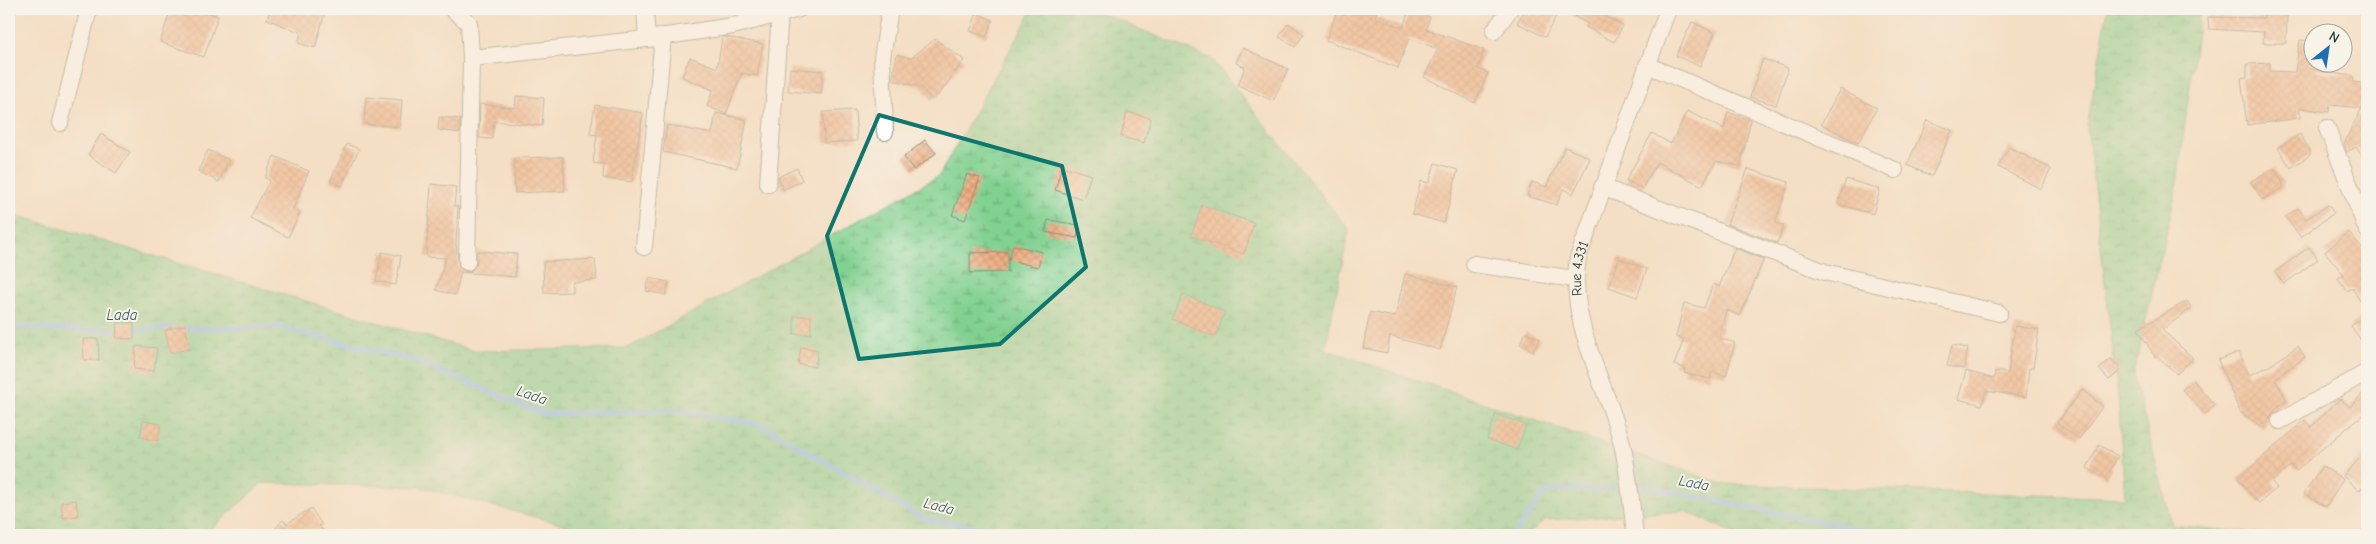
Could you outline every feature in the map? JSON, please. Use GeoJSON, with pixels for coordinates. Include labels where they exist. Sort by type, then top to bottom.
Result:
{"type":"FeatureCollection","features":[{"type":"Feature","properties":{"kind":"street"},"geometry":{"type":"LineString","coordinates":[[60,123],[89,9]]}},
{"type":"Feature","properties":{"kind":"street"},"geometry":{"type":"LineString","coordinates":[[452,9],[470,23],[467,262]]}},
{"type":"Feature","properties":{"kind":"street"},"geometry":{"type":"LineString","coordinates":[[644,246],[655,38],[645,9]]}},
{"type":"Feature","properties":{"kind":"street"},"geometry":{"type":"LineString","coordinates":[[471,58],[655,38],[733,26],[799,9]]}},
{"type":"Feature","properties":{"kind":"street"},"geometry":{"type":"LineString","coordinates":[[885,132],[882,58],[890,9]]}},
{"type":"Feature","properties":{"kind":"street"},"geometry":{"type":"LineString","coordinates":[[1494,31],[1510,9]]}},
{"type":"Feature","properties":{"kind":"street","name":"Rue 4.331"},"geometry":{"type":"LineString","coordinates":[[1635,535],[1623,448],[1578,314],[1574,279],[1578,258],[1602,187],[1668,9]]}},
{"type":"Feature","properties":{"kind":"street"},"geometry":{"type":"LineString","coordinates":[[768,184],[780,13]]}},
{"type":"Feature","properties":{"kind":"street"},"geometry":{"type":"LineString","coordinates":[[1647,65],[1895,170]]}},
{"type":"Feature","properties":{"kind":"street"},"geometry":{"type":"LineString","coordinates":[[2327,128],[2367,230]]}},
{"type":"Feature","properties":{"kind":"street"},"geometry":{"type":"LineString","coordinates":[[1602,187],[1825,272],[1999,313]]}},
{"type":"Feature","properties":{"kind":"street"},"geometry":{"type":"LineString","coordinates":[[1474,264],[1574,279]]}},
{"type":"Feature","properties":{"kind":"street"},"geometry":{"type":"LineString","coordinates":[[2280,421],[2367,372]]}},
{"type":"Feature","properties":{"kind":"highlighted area"},"geometry":{"type":"Polygon","coordinates":[[[879,115],[1062,166],[1086,267],[1000,344],[859,359],[827,236],[879,115]]]}},
{"type":"Feature","properties":{"kind":"green space"},"geometry":{"type":"Polygon","coordinates":[[[1033,9],[1091,9],[1212,59],[1349,230],[1325,349],[1723,484],[2125,498],[2118,396],[2087,126],[2108,9],[2200,9],[2176,191],[2133,375],[2172,525],[2276,535],[1737,535],[1685,511],[1546,520],[1526,535],[597,535],[596,533],[421,487],[262,483],[205,535],[9,535],[9,213],[475,351],[628,348],[939,176],[1033,9]]]}},
{"type":"Feature","properties":{"kind":"building"},"geometry":{"type":"Polygon","coordinates":[[[171,9],[197,9],[218,16],[204,57],[160,42],[171,9]]]}},
{"type":"Feature","properties":{"kind":"building"},"geometry":{"type":"Polygon","coordinates":[[[271,9],[314,9],[325,12],[315,48],[298,43],[301,33],[267,19],[271,9]]]}},
{"type":"Feature","properties":{"kind":"building"},"geometry":{"type":"Polygon","coordinates":[[[1338,9],[1378,9],[1375,17],[1403,28],[1409,10],[1430,17],[1426,29],[1484,50],[1478,69],[1488,73],[1475,103],[1424,77],[1438,49],[1409,38],[1398,68],[1326,40],[1338,9]]]}},
{"type":"Feature","properties":{"kind":"building"},"geometry":{"type":"Polygon","coordinates":[[[1525,9],[1560,9],[1545,37],[1517,23],[1525,9]]]}},
{"type":"Feature","properties":{"kind":"building"},"geometry":{"type":"Polygon","coordinates":[[[1561,9],[1591,9],[1623,26],[1614,42],[1586,27],[1588,24],[1561,9]]]}},
{"type":"Feature","properties":{"kind":"building"},"geometry":{"type":"Polygon","coordinates":[[[977,13],[993,20],[986,37],[970,31],[977,13]]]}},
{"type":"Feature","properties":{"kind":"building"},"geometry":{"type":"Polygon","coordinates":[[[2264,13],[2287,14],[2286,43],[2263,43],[2264,32],[2209,29],[2208,17],[2264,18],[2264,13]]]}},
{"type":"Feature","properties":{"kind":"building"},"geometry":{"type":"Polygon","coordinates":[[[1692,22],[1715,33],[1700,66],[1676,56],[1692,22]]]}},
{"type":"Feature","properties":{"kind":"building"},"geometry":{"type":"Polygon","coordinates":[[[1288,23],[1304,34],[1295,47],[1279,37],[1288,23]]]}},
{"type":"Feature","properties":{"kind":"building"},"geometry":{"type":"Polygon","coordinates":[[[722,38],[763,44],[757,76],[742,73],[726,114],[707,106],[713,90],[682,77],[690,57],[717,68],[722,38]]]}},
{"type":"Feature","properties":{"kind":"building"},"geometry":{"type":"Polygon","coordinates":[[[935,39],[964,60],[941,92],[932,100],[921,87],[893,80],[893,75],[897,54],[911,58],[935,39]]]}},
{"type":"Feature","properties":{"kind":"building"},"geometry":{"type":"Polygon","coordinates":[[[2300,40],[2304,41],[2304,72],[2324,72],[2353,76],[2354,82],[2367,84],[2367,164],[2356,147],[2347,152],[2344,143],[2362,108],[2330,105],[2329,112],[2300,108],[2300,118],[2247,125],[2241,78],[2247,77],[2247,64],[2270,63],[2270,71],[2295,72],[2300,40]]]}},
{"type":"Feature","properties":{"kind":"building"},"geometry":{"type":"Polygon","coordinates":[[[1243,48],[1288,69],[1273,101],[1238,85],[1245,67],[1236,63],[1243,48]]]}},
{"type":"Feature","properties":{"kind":"building"},"geometry":{"type":"Polygon","coordinates":[[[1763,59],[1788,68],[1776,105],[1750,97],[1763,59]]]}},
{"type":"Feature","properties":{"kind":"building"},"geometry":{"type":"Polygon","coordinates":[[[790,68],[823,71],[821,94],[788,91],[790,68]]]}},
{"type":"Feature","properties":{"kind":"building"},"geometry":{"type":"Polygon","coordinates":[[[1840,89],[1877,108],[1858,143],[1821,124],[1840,89]]]}},
{"type":"Feature","properties":{"kind":"building"},"geometry":{"type":"Polygon","coordinates":[[[516,96],[544,98],[542,126],[494,121],[492,139],[479,138],[480,104],[515,108],[516,96]]]}},
{"type":"Feature","properties":{"kind":"building"},"geometry":{"type":"Polygon","coordinates":[[[366,97],[402,100],[400,127],[364,124],[366,97]]]}},
{"type":"Feature","properties":{"kind":"building"},"geometry":{"type":"Polygon","coordinates":[[[595,105],[643,113],[632,182],[603,178],[604,164],[593,163],[597,135],[590,134],[595,105]]]}},
{"type":"Feature","properties":{"kind":"building"},"geometry":{"type":"Polygon","coordinates":[[[855,110],[857,141],[824,143],[823,112],[855,110]]]}},
{"type":"Feature","properties":{"kind":"building"},"geometry":{"type":"Polygon","coordinates":[[[1687,111],[1724,129],[1728,112],[1751,120],[1740,166],[1716,161],[1702,186],[1657,162],[1642,189],[1626,180],[1652,133],[1671,144],[1687,111]]]}},
{"type":"Feature","properties":{"kind":"building"},"geometry":{"type":"Polygon","coordinates":[[[1127,112],[1151,118],[1144,143],[1121,137],[1127,112]]]}},
{"type":"Feature","properties":{"kind":"building"},"geometry":{"type":"Polygon","coordinates":[[[716,113],[747,120],[737,168],[663,152],[667,125],[712,134],[716,113]]]}},
{"type":"Feature","properties":{"kind":"building"},"geometry":{"type":"Polygon","coordinates":[[[439,117],[460,119],[460,133],[438,130],[439,117]]]}},
{"type":"Feature","properties":{"kind":"building"},"geometry":{"type":"Polygon","coordinates":[[[1927,120],[1952,130],[1932,176],[1907,165],[1927,120]]]}},
{"type":"Feature","properties":{"kind":"building"},"geometry":{"type":"Polygon","coordinates":[[[101,134],[130,152],[116,173],[88,155],[101,134]]]}},
{"type":"Feature","properties":{"kind":"building"},"geometry":{"type":"Polygon","coordinates":[[[2300,134],[2310,150],[2310,155],[2291,168],[2278,148],[2300,134]]]}},
{"type":"Feature","properties":{"kind":"building"},"geometry":{"type":"Polygon","coordinates":[[[925,140],[936,153],[914,170],[904,157],[925,140]]]}},
{"type":"Feature","properties":{"kind":"building"},"geometry":{"type":"Polygon","coordinates":[[[347,144],[359,149],[342,186],[330,181],[347,144]]]}},
{"type":"Feature","properties":{"kind":"building"},"geometry":{"type":"Polygon","coordinates":[[[1565,147],[1590,158],[1573,194],[1563,189],[1557,205],[1527,196],[1532,182],[1546,187],[1565,147]]]}},
{"type":"Feature","properties":{"kind":"building"},"geometry":{"type":"Polygon","coordinates":[[[2009,147],[2051,169],[2041,189],[1998,167],[2009,147]]]}},
{"type":"Feature","properties":{"kind":"building"},"geometry":{"type":"Polygon","coordinates":[[[208,150],[229,160],[219,182],[198,171],[208,150]]]}},
{"type":"Feature","properties":{"kind":"building"},"geometry":{"type":"Polygon","coordinates":[[[274,156],[309,171],[293,209],[300,213],[288,237],[250,218],[270,180],[265,178],[274,156]]]}},
{"type":"Feature","properties":{"kind":"building"},"geometry":{"type":"Polygon","coordinates":[[[563,157],[565,191],[515,193],[514,158],[563,157]]]}},
{"type":"Feature","properties":{"kind":"building"},"geometry":{"type":"Polygon","coordinates":[[[1435,163],[1458,170],[1444,223],[1412,214],[1421,181],[1429,183],[1435,163]]]}},
{"type":"Feature","properties":{"kind":"building"},"geometry":{"type":"Polygon","coordinates":[[[1062,166],[1091,175],[1083,199],[1055,190],[1062,166]]]}},
{"type":"Feature","properties":{"kind":"building"},"geometry":{"type":"Polygon","coordinates":[[[797,168],[802,180],[783,190],[778,177],[797,168]]]}},
{"type":"Feature","properties":{"kind":"building"},"geometry":{"type":"Polygon","coordinates":[[[2274,168],[2283,183],[2283,188],[2262,200],[2251,181],[2274,168]]]}},
{"type":"Feature","properties":{"kind":"building"},"geometry":{"type":"Polygon","coordinates":[[[1748,169],[1789,182],[1775,223],[1784,226],[1777,243],[1727,224],[1748,169]]]}},
{"type":"Feature","properties":{"kind":"building"},"geometry":{"type":"Polygon","coordinates":[[[967,174],[980,178],[965,220],[952,215],[967,174]]]}},
{"type":"Feature","properties":{"kind":"building"},"geometry":{"type":"Polygon","coordinates":[[[1846,179],[1880,189],[1873,214],[1838,204],[1846,179]]]}},
{"type":"Feature","properties":{"kind":"building"},"geometry":{"type":"Polygon","coordinates":[[[431,184],[456,187],[454,206],[458,206],[456,245],[459,267],[466,272],[472,270],[477,263],[477,251],[517,254],[515,277],[461,272],[455,295],[436,290],[446,258],[426,257],[431,184]]]}},
{"type":"Feature","properties":{"kind":"building"},"geometry":{"type":"Polygon","coordinates":[[[1202,205],[1254,223],[1244,254],[1191,236],[1202,205]]]}},
{"type":"Feature","properties":{"kind":"building"},"geometry":{"type":"Polygon","coordinates":[[[2328,205],[2334,213],[2301,237],[2285,217],[2298,208],[2306,219],[2328,205]]]}},
{"type":"Feature","properties":{"kind":"building"},"geometry":{"type":"Polygon","coordinates":[[[1048,220],[1079,225],[1077,238],[1045,232],[1048,220]]]}},
{"type":"Feature","properties":{"kind":"building"},"geometry":{"type":"Polygon","coordinates":[[[2349,232],[2367,254],[2367,312],[2352,288],[2347,291],[2338,278],[2344,275],[2325,252],[2349,232]]]}},
{"type":"Feature","properties":{"kind":"building"},"geometry":{"type":"Polygon","coordinates":[[[1013,245],[1042,252],[1038,267],[1009,260],[1013,245]]]}},
{"type":"Feature","properties":{"kind":"building"},"geometry":{"type":"Polygon","coordinates":[[[2309,247],[2318,259],[2284,284],[2275,272],[2309,247]]]}},
{"type":"Feature","properties":{"kind":"building"},"geometry":{"type":"Polygon","coordinates":[[[1735,248],[1764,259],[1740,316],[1726,310],[1719,338],[1735,343],[1726,376],[1712,372],[1710,379],[1684,373],[1685,368],[1674,365],[1684,339],[1676,337],[1684,303],[1704,308],[1713,284],[1719,287],[1735,248]]]}},
{"type":"Feature","properties":{"kind":"building"},"geometry":{"type":"Polygon","coordinates":[[[382,252],[401,256],[396,285],[376,281],[382,252]]]}},
{"type":"Feature","properties":{"kind":"building"},"geometry":{"type":"Polygon","coordinates":[[[1008,252],[1008,272],[970,273],[970,253],[1008,252]]]}},
{"type":"Feature","properties":{"kind":"building"},"geometry":{"type":"Polygon","coordinates":[[[1619,258],[1647,269],[1637,297],[1609,287],[1619,258]]]}},
{"type":"Feature","properties":{"kind":"building"},"geometry":{"type":"Polygon","coordinates":[[[595,259],[597,280],[572,282],[572,292],[544,293],[543,262],[595,259]]]}},
{"type":"Feature","properties":{"kind":"building"},"geometry":{"type":"Polygon","coordinates":[[[1405,274],[1457,287],[1440,350],[1390,336],[1387,353],[1363,348],[1370,312],[1395,317],[1405,274]]]}},
{"type":"Feature","properties":{"kind":"building"},"geometry":{"type":"Polygon","coordinates":[[[649,278],[669,282],[666,295],[646,291],[649,278]]]}},
{"type":"Feature","properties":{"kind":"building"},"geometry":{"type":"Polygon","coordinates":[[[1183,294],[1225,312],[1215,337],[1173,319],[1183,294]]]}},
{"type":"Feature","properties":{"kind":"building"},"geometry":{"type":"Polygon","coordinates":[[[2187,301],[2192,308],[2162,330],[2193,358],[2177,374],[2157,356],[2155,357],[2138,329],[2187,301]]]}},
{"type":"Feature","properties":{"kind":"building"},"geometry":{"type":"Polygon","coordinates":[[[2367,314],[2367,349],[2351,326],[2367,314]]]}},
{"type":"Feature","properties":{"kind":"building"},"geometry":{"type":"Polygon","coordinates":[[[794,316],[811,316],[811,334],[794,334],[794,316]]]}},
{"type":"Feature","properties":{"kind":"building"},"geometry":{"type":"Polygon","coordinates":[[[117,323],[134,323],[134,339],[116,338],[117,323]]]}},
{"type":"Feature","properties":{"kind":"building"},"geometry":{"type":"Polygon","coordinates":[[[185,325],[190,349],[170,353],[165,330],[185,325]]]}},
{"type":"Feature","properties":{"kind":"building"},"geometry":{"type":"Polygon","coordinates":[[[2015,326],[2039,330],[2033,368],[2029,368],[2026,397],[1986,391],[1982,405],[1958,399],[1966,371],[1994,379],[1995,371],[2008,373],[2015,326]]]}},
{"type":"Feature","properties":{"kind":"building"},"geometry":{"type":"Polygon","coordinates":[[[1526,332],[1540,339],[1533,351],[1520,344],[1526,332]]]}},
{"type":"Feature","properties":{"kind":"building"},"geometry":{"type":"Polygon","coordinates":[[[83,339],[98,339],[99,360],[84,360],[83,339]]]}},
{"type":"Feature","properties":{"kind":"building"},"geometry":{"type":"Polygon","coordinates":[[[1952,345],[1968,348],[1964,369],[1947,366],[1952,345]]]}},
{"type":"Feature","properties":{"kind":"building"},"geometry":{"type":"Polygon","coordinates":[[[136,346],[157,348],[154,371],[134,369],[136,346]]]}},
{"type":"Feature","properties":{"kind":"building"},"geometry":{"type":"Polygon","coordinates":[[[2298,346],[2305,357],[2275,379],[2287,401],[2278,406],[2263,428],[2240,412],[2218,360],[2239,352],[2249,375],[2268,367],[2298,346]]]}},
{"type":"Feature","properties":{"kind":"building"},"geometry":{"type":"Polygon","coordinates":[[[801,347],[818,350],[815,367],[798,364],[801,347]]]}},
{"type":"Feature","properties":{"kind":"building"},"geometry":{"type":"Polygon","coordinates":[[[2111,359],[2121,370],[2109,380],[2099,369],[2111,359]]]}},
{"type":"Feature","properties":{"kind":"building"},"geometry":{"type":"Polygon","coordinates":[[[2193,380],[2215,405],[2205,414],[2182,390],[2193,380]]]}},
{"type":"Feature","properties":{"kind":"building"},"geometry":{"type":"Polygon","coordinates":[[[2367,389],[2367,411],[2296,471],[2291,465],[2272,482],[2277,488],[2259,503],[2238,479],[2305,420],[2311,427],[2340,399],[2350,407],[2367,389]]]}},
{"type":"Feature","properties":{"kind":"building"},"geometry":{"type":"Polygon","coordinates":[[[2082,390],[2103,406],[2079,439],[2057,423],[2082,390]]]}},
{"type":"Feature","properties":{"kind":"building"},"geometry":{"type":"Polygon","coordinates":[[[1496,414],[1526,425],[1517,450],[1487,439],[1496,414]]]}},
{"type":"Feature","properties":{"kind":"building"},"geometry":{"type":"Polygon","coordinates":[[[143,421],[161,424],[158,441],[140,437],[143,421]]]}},
{"type":"Feature","properties":{"kind":"building"},"geometry":{"type":"Polygon","coordinates":[[[2099,445],[2118,456],[2106,478],[2087,468],[2099,445]]]}},
{"type":"Feature","properties":{"kind":"building"},"geometry":{"type":"Polygon","coordinates":[[[2367,451],[2367,482],[2359,491],[2343,476],[2367,451]]]}},
{"type":"Feature","properties":{"kind":"building"},"geometry":{"type":"Polygon","coordinates":[[[2322,466],[2343,479],[2326,507],[2304,494],[2322,466]]]}},
{"type":"Feature","properties":{"kind":"building"},"geometry":{"type":"Polygon","coordinates":[[[76,500],[78,516],[63,518],[61,502],[76,500]]]}},
{"type":"Feature","properties":{"kind":"building"},"geometry":{"type":"Polygon","coordinates":[[[311,508],[322,525],[319,526],[328,535],[269,535],[283,520],[287,524],[311,508]]]}},
{"type":"Feature","properties":{"kind":"waterway","name":"Lada"},"geometry":{"type":"LineString","coordinates":[[9,327],[75,330],[280,327],[416,361],[543,414],[674,410],[762,425],[924,519],[1032,535]]}},
{"type":"Feature","properties":{"kind":"waterway","name":"Lada"},"geometry":{"type":"LineString","coordinates":[[1514,535],[1546,491],[1648,487],[1888,535]]}}]}
